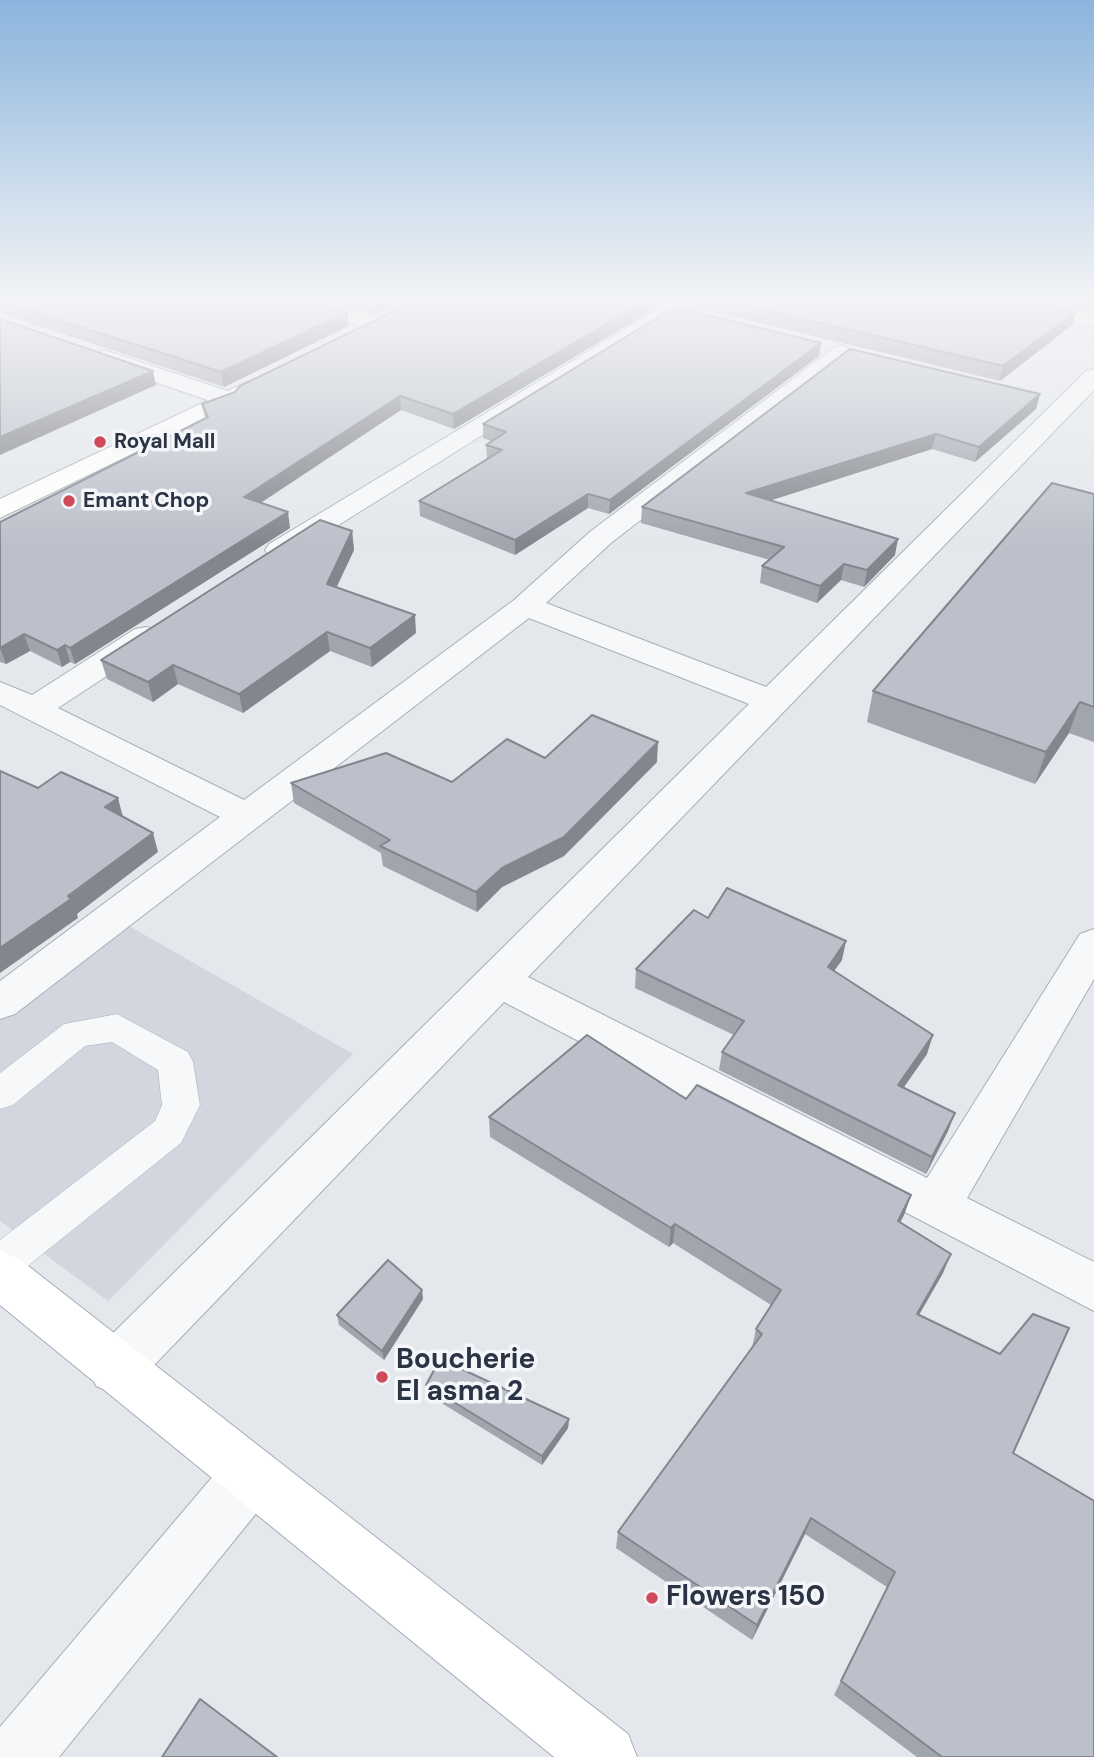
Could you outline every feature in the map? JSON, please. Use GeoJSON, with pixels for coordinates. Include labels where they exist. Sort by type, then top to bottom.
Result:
{"type":"FeatureCollection","features":[{"type":"Feature","properties":{"kind":"street"},"geometry":{"type":"LineString","coordinates":[[177,381],[228,398]]}},
{"type":"Feature","properties":{"kind":"street"},"geometry":{"type":"LineString","coordinates":[[4,504],[263,381]]}},
{"type":"Feature","properties":{"kind":"street"},"geometry":{"type":"LineString","coordinates":[[253,567],[563,381]]}},
{"type":"Feature","properties":{"kind":"street"},"geometry":{"type":"LineString","coordinates":[[0,1003],[525,606],[601,537],[804,381]]}},
{"type":"Feature","properties":{"kind":"street"},"geometry":{"type":"LineString","coordinates":[[115,1367],[772,701],[1051,403],[1086,381]]}},
{"type":"Feature","properties":{"kind":"street"},"geometry":{"type":"LineString","coordinates":[[525,606],[772,701]]}},
{"type":"Feature","properties":{"kind":"street"},"geometry":{"type":"LineString","coordinates":[[35,708],[173,619]]}},
{"type":"Feature","properties":{"kind":"street"},"geometry":{"type":"LineString","coordinates":[[0,692],[249,817]]}},
{"type":"Feature","properties":{"kind":"street"},"geometry":{"type":"LineString","coordinates":[[936,1207],[1094,944]]}},
{"type":"Feature","properties":{"kind":"street"},"geometry":{"type":"LineString","coordinates":[[497,980],[1094,1288]]}},
{"type":"Feature","properties":{"kind":"street"},"geometry":{"type":"LineString","coordinates":[[0,1274],[604,1757]]}},
{"type":"Feature","properties":{"kind":"street"},"geometry":{"type":"LineString","coordinates":[[17,1757],[250,1475]]}},
{"type":"Feature","properties":{"kind":"lane"},"geometry":{"type":"LineString","coordinates":[[0,1094],[76,1034],[117,1028],[175,1062],[181,1105],[168,1132],[0,1264]]}},
{"type":"Feature","properties":{"kind":"shaded area"},"geometry":{"type":"Polygon","coordinates":[[[122,922],[353,1054],[108,1301],[0,1221],[0,1019],[122,922]]]}},
{"type":"Feature","properties":{"kind":"building"},"geometry":{"type":"Polygon","coordinates":[[[0,381],[130,381],[0,437],[0,381]]]}},
{"type":"Feature","properties":{"kind":"building"},"geometry":{"type":"Polygon","coordinates":[[[250,381],[509,381],[453,414],[400,396],[244,497],[288,512],[70,648],[65,645],[57,650],[24,634],[0,648],[0,522],[208,417],[202,404],[235,392],[250,381]]]}},
{"type":"Feature","properties":{"kind":"building"},"geometry":{"type":"Polygon","coordinates":[[[554,381],[770,381],[610,500],[588,494],[515,540],[419,501],[502,450],[486,445],[506,432],[483,424],[554,381]]]}},
{"type":"Feature","properties":{"kind":"building"},"geometry":{"type":"Polygon","coordinates":[[[808,381],[985,381],[1040,394],[979,447],[936,434],[746,493],[898,539],[867,570],[844,564],[820,586],[762,566],[784,547],[642,507],[808,381]]]}},
{"type":"Feature","properties":{"kind":"building"},"geometry":{"type":"Polygon","coordinates":[[[1052,483],[1094,494],[1094,707],[1080,702],[1046,752],[873,691],[1052,483]]]}},
{"type":"Feature","properties":{"kind":"building"},"geometry":{"type":"Polygon","coordinates":[[[320,520],[352,531],[327,584],[415,615],[370,648],[327,632],[239,694],[173,665],[148,682],[101,660],[320,520]]]}},
{"type":"Feature","properties":{"kind":"building"},"geometry":{"type":"Polygon","coordinates":[[[592,715],[658,742],[564,837],[502,868],[476,892],[380,846],[390,840],[291,783],[386,753],[452,782],[507,739],[545,758],[592,715]]]}},
{"type":"Feature","properties":{"kind":"building"},"geometry":{"type":"Polygon","coordinates":[[[0,771],[38,788],[61,772],[118,798],[105,807],[153,833],[68,896],[71,899],[0,948],[0,771]]]}},
{"type":"Feature","properties":{"kind":"building"},"geometry":{"type":"Polygon","coordinates":[[[727,888],[846,941],[828,967],[933,1035],[898,1085],[955,1113],[932,1157],[722,1052],[744,1021],[636,969],[694,910],[708,918],[727,888]]]}},
{"type":"Feature","properties":{"kind":"building"},"geometry":{"type":"Polygon","coordinates":[[[587,1035],[686,1099],[697,1085],[911,1195],[898,1221],[951,1254],[917,1314],[1000,1354],[1033,1314],[1069,1328],[1013,1453],[1094,1501],[1094,1757],[942,1757],[841,1681],[895,1572],[811,1518],[757,1625],[618,1532],[762,1334],[756,1329],[781,1290],[675,1224],[671,1228],[489,1117],[587,1035]]]}},
{"type":"Feature","properties":{"kind":"building"},"geometry":{"type":"Polygon","coordinates":[[[388,1260],[422,1290],[382,1351],[337,1315],[388,1260]]]}},
{"type":"Feature","properties":{"kind":"building"},"geometry":{"type":"Polygon","coordinates":[[[440,1359],[569,1419],[542,1456],[426,1385],[440,1359]]]}},
{"type":"Feature","properties":{"kind":"building"},"geometry":{"type":"Polygon","coordinates":[[[200,1699],[277,1757],[162,1757],[200,1699]]]}},
{"type":"Feature","properties":{"kind":"place","name":"Royal Mall"},"geometry":{"type":"Point","coordinates":[100,442]}},
{"type":"Feature","properties":{"kind":"place","name":"Emant Chop"},"geometry":{"type":"Point","coordinates":[69,501]}},
{"type":"Feature","properties":{"kind":"place","name":"Boucherie El asma 2"},"geometry":{"type":"Point","coordinates":[382,1377]}},
{"type":"Feature","properties":{"kind":"place","name":"Flowers 150"},"geometry":{"type":"Point","coordinates":[652,1598]}}]}
